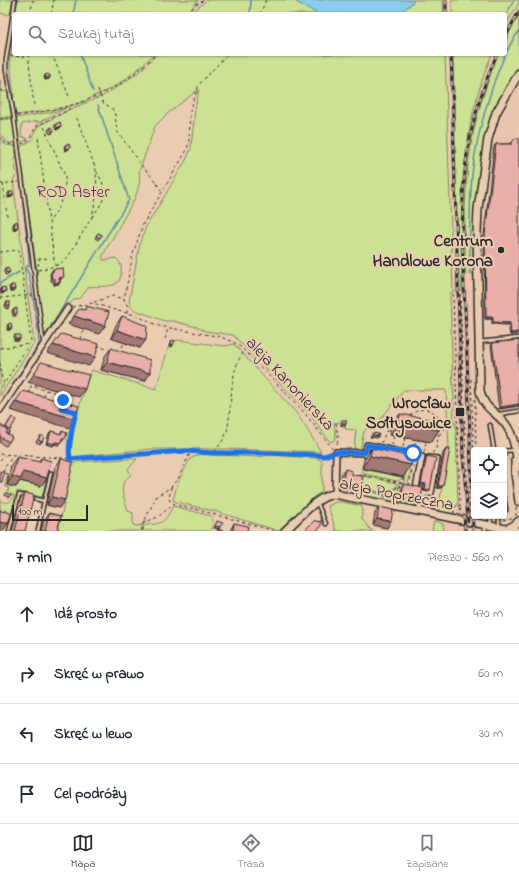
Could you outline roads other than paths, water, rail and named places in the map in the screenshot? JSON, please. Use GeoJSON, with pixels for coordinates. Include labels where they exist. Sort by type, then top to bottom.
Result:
{"type":"FeatureCollection","features":[{"type":"Feature","properties":{"kind":"street"},"geometry":{"type":"LineString","coordinates":[[519,73],[496,113],[488,139],[478,209],[477,232],[481,397],[486,407],[497,415],[510,431],[519,467]]}},
{"type":"Feature","properties":{"kind":"street"},"geometry":{"type":"LineString","coordinates":[[0,410],[68,308]]}},
{"type":"Feature","properties":{"kind":"street"},"geometry":{"type":"LineString","coordinates":[[375,459],[368,457],[365,453],[367,445],[402,452],[411,456],[423,456],[437,459],[431,493],[423,494],[416,488],[423,456]]}},
{"type":"Feature","properties":{"kind":"street"},"geometry":{"type":"LineString","coordinates":[[515,451],[515,473],[519,502]]}},
{"type":"Feature","properties":{"kind":"street","name":"aleja Kanonierska"},"geometry":{"type":"LineString","coordinates":[[335,495],[336,452],[365,453]]}},
{"type":"Feature","properties":{"kind":"street"},"geometry":{"type":"LineString","coordinates":[[406,464],[411,456]]}},
{"type":"Feature","properties":{"kind":"street"},"geometry":{"type":"LineString","coordinates":[[419,511],[423,494]]}},
{"type":"Feature","properties":{"kind":"street","name":"aleja Poprzeczna"},"geometry":{"type":"LineString","coordinates":[[285,531],[317,501],[326,496],[335,495],[419,511],[487,527],[516,531]]}},
{"type":"Feature","properties":{"kind":"street"},"geometry":{"type":"LineString","coordinates":[[501,528],[513,526],[519,520]]}},
{"type":"Feature","properties":{"kind":"lane"},"geometry":{"type":"LineString","coordinates":[[13,12],[15,0]]}},
{"type":"Feature","properties":{"kind":"lane"},"geometry":{"type":"LineString","coordinates":[[12,21],[6,64],[18,144],[42,340],[45,343]]}},
{"type":"Feature","properties":{"kind":"lane"},"geometry":{"type":"LineString","coordinates":[[479,342],[519,338]]}},
{"type":"Feature","properties":{"kind":"lane"},"geometry":{"type":"LineString","coordinates":[[497,415],[519,411]]}},
{"type":"Feature","properties":{"kind":"lane"},"geometry":{"type":"LineString","coordinates":[[490,425],[494,447]]}},
{"type":"Feature","properties":{"kind":"lane"},"geometry":{"type":"LineString","coordinates":[[507,451],[515,451]]}},
{"type":"Feature","properties":{"kind":"lane"},"geometry":{"type":"LineString","coordinates":[[38,531],[51,473]]}},
{"type":"Feature","properties":{"kind":"lane"},"geometry":{"type":"LineString","coordinates":[[9,531],[19,495],[44,501]]}},
{"type":"Feature","properties":{"kind":"lane"},"geometry":{"type":"LineString","coordinates":[[317,501],[326,524]]}},
{"type":"Feature","properties":{"kind":"lane"},"geometry":{"type":"LineString","coordinates":[[500,519],[501,528]]}},
{"type":"Feature","properties":{"kind":"water"},"geometry":{"type":"Polygon","coordinates":[[[293,0],[414,0],[401,12],[314,12],[293,0]]]}},
{"type":"Feature","properties":{"kind":"waterway"},"geometry":{"type":"LineString","coordinates":[[73,12],[76,0]]}},
{"type":"Feature","properties":{"kind":"waterway"},"geometry":{"type":"LineString","coordinates":[[250,12],[251,0]]}},
{"type":"Feature","properties":{"kind":"waterway"},"geometry":{"type":"LineString","coordinates":[[507,13],[514,0]]}},
{"type":"Feature","properties":{"kind":"waterway"},"geometry":{"type":"LineString","coordinates":[[507,52],[519,31]]}},
{"type":"Feature","properties":{"kind":"waterway"},"geometry":{"type":"LineString","coordinates":[[81,56],[93,91]]}},
{"type":"Feature","properties":{"kind":"waterway"},"geometry":{"type":"LineString","coordinates":[[470,273],[470,201],[473,166],[477,142],[486,107],[505,56]]}},
{"type":"Feature","properties":{"kind":"waterway"},"geometry":{"type":"LineString","coordinates":[[45,336],[129,200],[98,105]]}},
{"type":"Feature","properties":{"kind":"waterway"},"geometry":{"type":"LineString","coordinates":[[0,405],[39,344],[29,274],[25,268],[29,265],[29,257],[23,203]]}},
{"type":"Feature","properties":{"kind":"waterway"},"geometry":{"type":"LineString","coordinates":[[0,283],[19,272]]}},
{"type":"Feature","properties":{"kind":"railway"},"geometry":{"type":"LineString","coordinates":[[446,0],[446,12]]}},
{"type":"Feature","properties":{"kind":"railway"},"geometry":{"type":"LineString","coordinates":[[507,33],[519,11]]}},
{"type":"Feature","properties":{"kind":"railway"},"geometry":{"type":"LineString","coordinates":[[451,56],[463,455],[468,521]]}},
{"type":"Feature","properties":{"kind":"railway"},"geometry":{"type":"LineString","coordinates":[[473,531],[463,269],[462,226],[464,183],[466,162],[474,120],[482,93],[496,56]]}},
{"type":"Feature","properties":{"kind":"railway"},"geometry":{"type":"LineString","coordinates":[[464,515],[465,531]]}},
{"type":"Feature","properties":{"kind":"place","name":"Centrum Handlowe Korona"},"geometry":{"type":"Point","coordinates":[501,250]}},
{"type":"Feature","properties":{"kind":"place","name":"Wrocław Sołtysowice"},"geometry":{"type":"Point","coordinates":[460,412]}},
{"type":"Feature","properties":{"kind":"park label","name":"ROD Aster"},"geometry":{"type":"Point","coordinates":[73,191]}}]}
